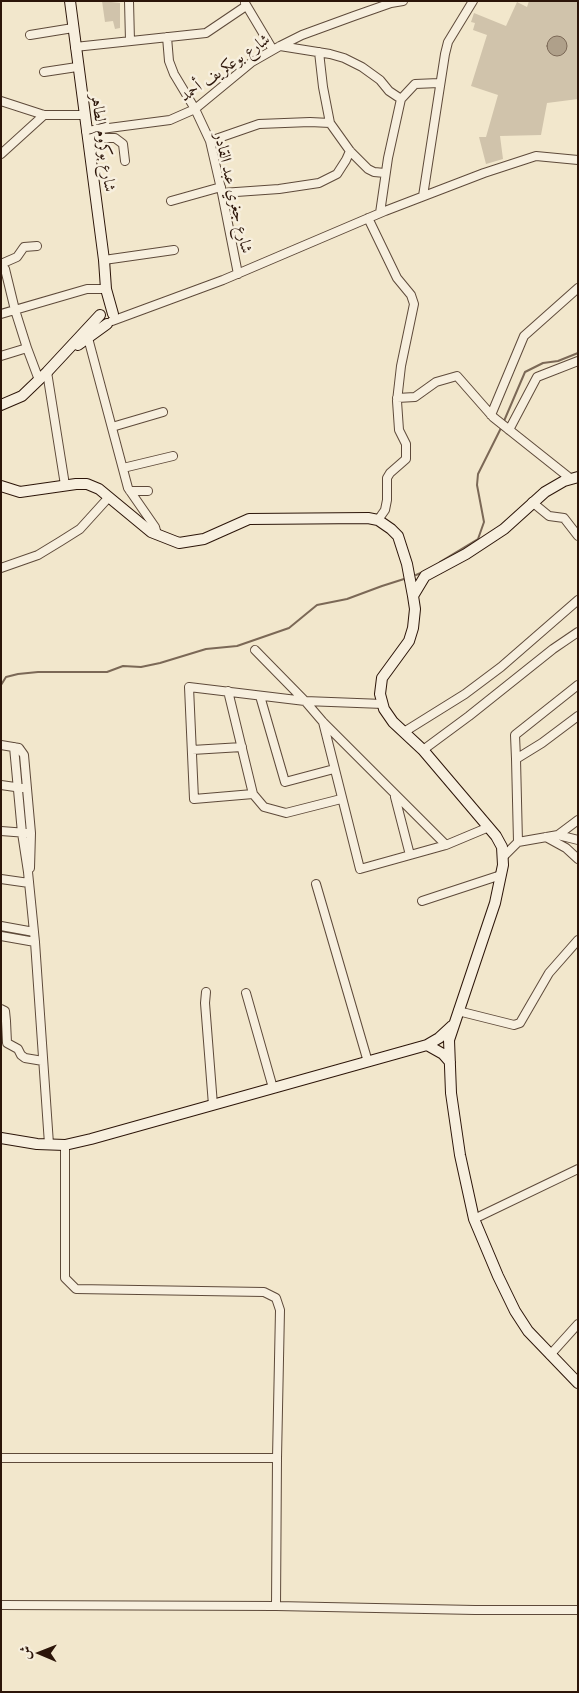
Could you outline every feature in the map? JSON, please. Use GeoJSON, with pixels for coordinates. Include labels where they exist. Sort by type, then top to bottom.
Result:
{"type":"FeatureCollection","features":[{"type":"Feature","properties":{"kind":"main road","name":"شارع بوكروم الطاهر"},"geometry":{"type":"LineString","coordinates":[[70,1],[83,115],[104,260],[107,317]]}},
{"type":"Feature","properties":{"kind":"main road"},"geometry":{"type":"LineString","coordinates":[[61,357],[88,338],[107,317]]}},
{"type":"Feature","properties":{"kind":"main road"},"geometry":{"type":"LineString","coordinates":[[1,405],[22,396],[61,357],[107,317]]}},
{"type":"Feature","properties":{"kind":"main road"},"geometry":{"type":"LineString","coordinates":[[413,596],[425,576],[466,554],[504,529],[545,492],[575,478]]}},
{"type":"Feature","properties":{"kind":"main road"},"geometry":{"type":"LineString","coordinates":[[1,486],[20,492],[65,485],[87,484],[99,489],[145,527],[179,543],[204,539],[248,519],[368,518],[378,520],[398,536],[407,564],[415,609],[413,628],[409,641],[382,678],[380,694],[384,709],[393,722],[423,750],[496,836],[502,846],[504,865],[495,903],[449,1040],[451,1093],[460,1155],[474,1220],[515,1311],[528,1331],[578,1382]]}},
{"type":"Feature","properties":{"kind":"main road"},"geometry":{"type":"LineString","coordinates":[[1,1138],[65,1145],[428,1045],[439,1038],[454,1023]]}},
{"type":"Feature","properties":{"kind":"main road"},"geometry":{"type":"LineString","coordinates":[[428,1045],[450,1062]]}},
{"type":"Feature","properties":{"kind":"street"},"geometry":{"type":"LineString","coordinates":[[129,1],[130,41]]}},
{"type":"Feature","properties":{"kind":"street","name":"شارع بوعكريف أحمد"},"geometry":{"type":"LineString","coordinates":[[86,131],[170,120],[195,109],[252,62],[276,48],[354,16],[391,3],[403,1]]}},
{"type":"Feature","properties":{"kind":"street"},"geometry":{"type":"LineString","coordinates":[[423,196],[448,42],[473,1]]}},
{"type":"Feature","properties":{"kind":"street"},"geometry":{"type":"LineString","coordinates":[[75,47],[167,38],[206,32],[245,4],[276,48],[319,52],[344,58],[362,67],[380,80],[389,92],[401,100]]}},
{"type":"Feature","properties":{"kind":"street"},"geometry":{"type":"LineString","coordinates":[[30,35],[73,28]]}},
{"type":"Feature","properties":{"kind":"street","name":"شارع جغري عبد القادر"},"geometry":{"type":"LineString","coordinates":[[167,38],[168,61],[195,109],[210,141],[222,190],[238,274]]}},
{"type":"Feature","properties":{"kind":"street"},"geometry":{"type":"LineString","coordinates":[[294,39],[305,50]]}},
{"type":"Feature","properties":{"kind":"street"},"geometry":{"type":"LineString","coordinates":[[319,52],[330,123],[350,151],[368,169],[374,172],[385,173]]}},
{"type":"Feature","properties":{"kind":"street"},"geometry":{"type":"LineString","coordinates":[[44,72],[77,67]]}},
{"type":"Feature","properties":{"kind":"street"},"geometry":{"type":"LineString","coordinates":[[380,213],[385,173],[401,100],[415,84],[440,83]]}},
{"type":"Feature","properties":{"kind":"street"},"geometry":{"type":"LineString","coordinates":[[1,101],[44,115],[83,115]]}},
{"type":"Feature","properties":{"kind":"street"},"geometry":{"type":"LineString","coordinates":[[1,154],[44,115]]}},
{"type":"Feature","properties":{"kind":"street"},"geometry":{"type":"LineString","coordinates":[[210,141],[259,124],[330,123]]}},
{"type":"Feature","properties":{"kind":"street"},"geometry":{"type":"LineString","coordinates":[[100,130],[101,136],[104,138],[115,138],[123,144],[125,160]]}},
{"type":"Feature","properties":{"kind":"street"},"geometry":{"type":"LineString","coordinates":[[171,201],[222,190],[279,189],[318,183],[337,174],[350,151]]}},
{"type":"Feature","properties":{"kind":"street"},"geometry":{"type":"LineString","coordinates":[[107,317],[238,274],[380,213],[484,173],[536,156],[578,160]]}},
{"type":"Feature","properties":{"kind":"street"},"geometry":{"type":"LineString","coordinates":[[368,218],[398,278],[411,295],[414,304],[401,366],[397,398],[398,425],[406,444],[406,459],[387,478],[385,510],[378,520]]}},
{"type":"Feature","properties":{"kind":"street"},"geometry":{"type":"LineString","coordinates":[[37,246],[24,247],[17,257],[1,265],[5,270],[15,310],[39,380]]}},
{"type":"Feature","properties":{"kind":"street"},"geometry":{"type":"LineString","coordinates":[[104,260],[174,250]]}},
{"type":"Feature","properties":{"kind":"street"},"geometry":{"type":"LineString","coordinates":[[491,415],[524,336],[578,288]]}},
{"type":"Feature","properties":{"kind":"street"},"geometry":{"type":"LineString","coordinates":[[1,314],[87,289],[106,289]]}},
{"type":"Feature","properties":{"kind":"street"},"geometry":{"type":"LineString","coordinates":[[88,338],[130,491],[157,534]]}},
{"type":"Feature","properties":{"kind":"street"},"geometry":{"type":"LineString","coordinates":[[1,356],[27,348]]}},
{"type":"Feature","properties":{"kind":"street"},"geometry":{"type":"LineString","coordinates":[[504,426],[537,377],[578,361]]}},
{"type":"Feature","properties":{"kind":"street"},"geometry":{"type":"LineString","coordinates":[[47,372],[65,485]]}},
{"type":"Feature","properties":{"kind":"street"},"geometry":{"type":"LineString","coordinates":[[397,398],[415,396],[436,382],[457,376],[491,415],[575,478]]}},
{"type":"Feature","properties":{"kind":"street"},"geometry":{"type":"LineString","coordinates":[[112,427],[163,412]]}},
{"type":"Feature","properties":{"kind":"street"},"geometry":{"type":"LineString","coordinates":[[123,468],[173,456]]}},
{"type":"Feature","properties":{"kind":"street"},"geometry":{"type":"LineString","coordinates":[[130,491],[148,491]]}},
{"type":"Feature","properties":{"kind":"street"},"geometry":{"type":"LineString","coordinates":[[1,568],[38,554],[61,542],[80,529],[109,497]]}},
{"type":"Feature","properties":{"kind":"street"},"geometry":{"type":"LineString","coordinates":[[532,502],[549,516],[564,518],[578,536]]}},
{"type":"Feature","properties":{"kind":"street"},"geometry":{"type":"LineString","coordinates":[[404,732],[465,694],[501,667],[578,600]]}},
{"type":"Feature","properties":{"kind":"street"},"geometry":{"type":"LineString","coordinates":[[423,750],[553,649],[578,632]]}},
{"type":"Feature","properties":{"kind":"street"},"geometry":{"type":"LineString","coordinates":[[255,650],[394,795],[446,845]]}},
{"type":"Feature","properties":{"kind":"street"},"geometry":{"type":"LineString","coordinates":[[518,842],[515,735],[578,685]]}},
{"type":"Feature","properties":{"kind":"street"},"geometry":{"type":"LineString","coordinates":[[253,794],[194,799],[189,687],[305,701],[383,704]]}},
{"type":"Feature","properties":{"kind":"street"},"geometry":{"type":"LineString","coordinates":[[228,691],[253,794],[264,807],[286,814],[341,799]]}},
{"type":"Feature","properties":{"kind":"street"},"geometry":{"type":"LineString","coordinates":[[260,696],[285,782],[334,770]]}},
{"type":"Feature","properties":{"kind":"street"},"geometry":{"type":"LineString","coordinates":[[516,758],[542,743],[578,716]]}},
{"type":"Feature","properties":{"kind":"street"},"geometry":{"type":"LineString","coordinates":[[323,722],[360,869],[446,845],[489,827]]}},
{"type":"Feature","properties":{"kind":"street"},"geometry":{"type":"LineString","coordinates":[[1,745],[14,747],[22,751],[24,755],[22,833],[35,942],[49,1144]]}},
{"type":"Feature","properties":{"kind":"street"},"geometry":{"type":"LineString","coordinates":[[192,750],[242,747]]}},
{"type":"Feature","properties":{"kind":"street"},"geometry":{"type":"LineString","coordinates":[[1,786],[23,788]]}},
{"type":"Feature","properties":{"kind":"street"},"geometry":{"type":"LineString","coordinates":[[23,788],[31,833],[30,866],[28,872]]}},
{"type":"Feature","properties":{"kind":"street"},"geometry":{"type":"LineString","coordinates":[[394,795],[410,855]]}},
{"type":"Feature","properties":{"kind":"street"},"geometry":{"type":"LineString","coordinates":[[558,835],[578,820]]}},
{"type":"Feature","properties":{"kind":"street"},"geometry":{"type":"LineString","coordinates":[[1,831],[31,833]]}},
{"type":"Feature","properties":{"kind":"street"},"geometry":{"type":"LineString","coordinates":[[503,857],[518,842],[558,835],[578,840]]}},
{"type":"Feature","properties":{"kind":"street"},"geometry":{"type":"LineString","coordinates":[[546,837],[566,848],[578,859]]}},
{"type":"Feature","properties":{"kind":"street"},"geometry":{"type":"LineString","coordinates":[[422,901],[501,875]]}},
{"type":"Feature","properties":{"kind":"street"},"geometry":{"type":"LineString","coordinates":[[1,879],[29,883]]}},
{"type":"Feature","properties":{"kind":"street"},"geometry":{"type":"LineString","coordinates":[[316,884],[368,1062]]}},
{"type":"Feature","properties":{"kind":"street"},"geometry":{"type":"LineString","coordinates":[[1,926],[34,932]]}},
{"type":"Feature","properties":{"kind":"street"},"geometry":{"type":"LineString","coordinates":[[1,936],[35,942]]}},
{"type":"Feature","properties":{"kind":"street"},"geometry":{"type":"LineString","coordinates":[[458,1010],[514,1025],[520,1023],[549,973],[578,940]]}},
{"type":"Feature","properties":{"kind":"street"},"geometry":{"type":"LineString","coordinates":[[206,992],[205,1003],[213,1105]]}},
{"type":"Feature","properties":{"kind":"street"},"geometry":{"type":"LineString","coordinates":[[246,993],[273,1088]]}},
{"type":"Feature","properties":{"kind":"street"},"geometry":{"type":"LineString","coordinates":[[1,1009],[5,1011],[7,1043],[18,1048],[21,1055],[26,1058],[43,1061]]}},
{"type":"Feature","properties":{"kind":"street"},"geometry":{"type":"LineString","coordinates":[[65,1145],[65,1278],[76,1289],[264,1292],[276,1298],[280,1310],[276,1606]]}},
{"type":"Feature","properties":{"kind":"street"},"geometry":{"type":"LineString","coordinates":[[474,1220],[578,1169]]}},
{"type":"Feature","properties":{"kind":"street"},"geometry":{"type":"LineString","coordinates":[[550,1354],[578,1324]]}},
{"type":"Feature","properties":{"kind":"street"},"geometry":{"type":"LineString","coordinates":[[1,1458],[277,1458]]}},
{"type":"Feature","properties":{"kind":"street"},"geometry":{"type":"LineString","coordinates":[[1,1605],[578,1610]]}},
{"type":"Feature","properties":{"kind":"shaded area"},"geometry":{"type":"Polygon","coordinates":[[[102,1],[120,3],[120,28],[115,29],[113,21],[105,22],[102,1]]]}},
{"type":"Feature","properties":{"kind":"shaded area"},"geometry":{"type":"Polygon","coordinates":[[[529,1],[578,1],[578,99],[547,103],[541,135],[500,136],[503,159],[486,164],[479,137],[486,137],[498,95],[471,86],[487,35],[473,30],[475,23],[471,22],[474,13],[506,26],[517,2],[527,7],[529,1]]]}},
{"type":"Feature","properties":{"kind":"shaded area"},"geometry":{"type":"Polygon","coordinates":[[[553,36],[561,36],[567,42],[567,50],[561,56],[553,56],[547,50],[547,42],[553,36]]]}},
{"type":"Feature","properties":{"kind":"waterway"},"geometry":{"type":"LineString","coordinates":[[504,421],[525,372],[543,363],[558,361],[578,353]]}},
{"type":"Feature","properties":{"kind":"waterway"},"geometry":{"type":"LineString","coordinates":[[440,562],[478,539],[484,522],[477,485],[478,474],[502,426]]}},
{"type":"Feature","properties":{"kind":"waterway"},"geometry":{"type":"LineString","coordinates":[[416,575],[423,572]]}},
{"type":"Feature","properties":{"kind":"waterway"},"geometry":{"type":"LineString","coordinates":[[1,685],[6,677],[18,674],[38,672],[107,672],[123,666],[141,667],[160,663],[206,649],[237,646],[289,628],[317,605],[347,599],[404,579]]}}]}
